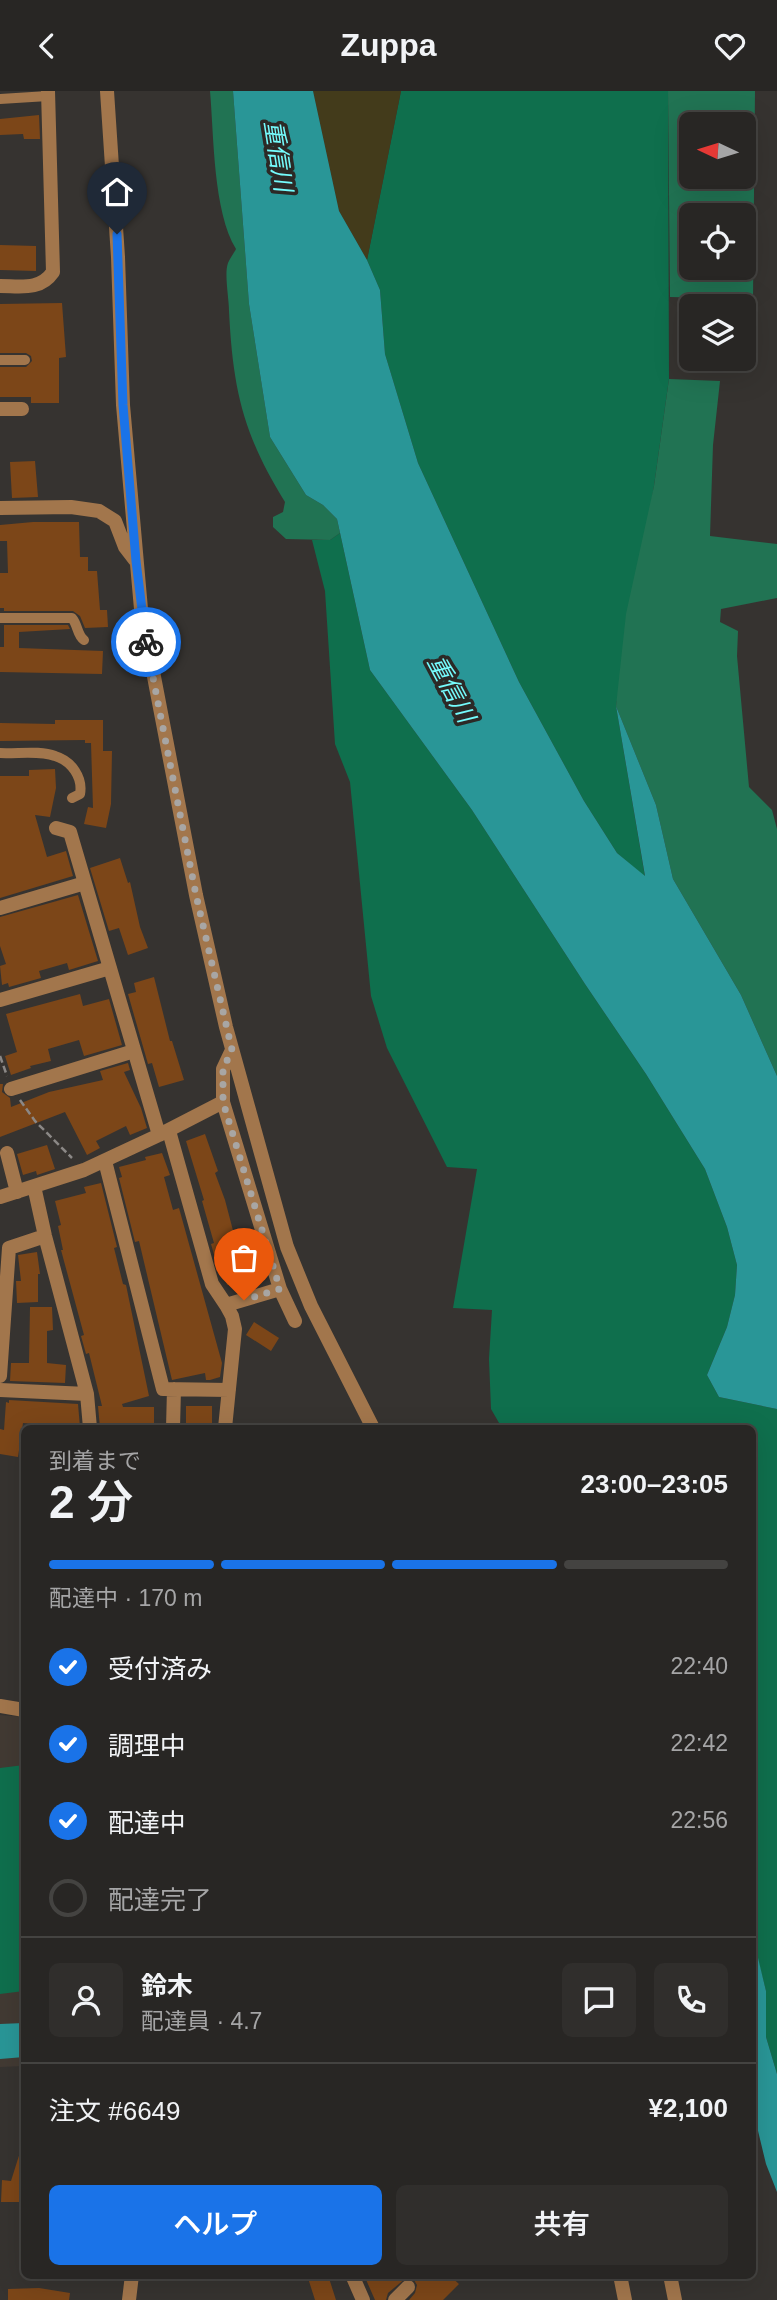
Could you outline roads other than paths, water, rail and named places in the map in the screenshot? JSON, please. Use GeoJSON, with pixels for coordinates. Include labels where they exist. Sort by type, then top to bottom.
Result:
{"type":"FeatureCollection","features":[{"type":"Feature","properties":{"kind":"street"},"geometry":{"type":"LineString","coordinates":[[107,91],[118,257],[123,405],[141,609],[150,664],[196,895],[232,1050],[287,1247],[311,1306],[371,1425]]}},
{"type":"Feature","properties":{"kind":"street"},"geometry":{"type":"LineString","coordinates":[[0,286],[36,286],[43,284],[53,272],[48,94]]}},
{"type":"Feature","properties":{"kind":"street"},"geometry":{"type":"LineString","coordinates":[[0,408],[22,409]]}},
{"type":"Feature","properties":{"kind":"street"},"geometry":{"type":"LineString","coordinates":[[0,508],[71,506],[99,511],[115,521],[125,547],[136,561]]}},
{"type":"Feature","properties":{"kind":"street"},"geometry":{"type":"LineString","coordinates":[[56,828],[70,832],[134,1051],[164,1133],[212,1284],[232,1315],[234,1329],[225,1425]]}},
{"type":"Feature","properties":{"kind":"street"},"geometry":{"type":"LineString","coordinates":[[0,908],[85,883]]}},
{"type":"Feature","properties":{"kind":"street"},"geometry":{"type":"LineString","coordinates":[[0,1000],[110,968]]}},
{"type":"Feature","properties":{"kind":"street"},"geometry":{"type":"LineString","coordinates":[[232,1050],[223,1069],[223,1102],[280,1289],[295,1321]]}},
{"type":"Feature","properties":{"kind":"street"},"geometry":{"type":"LineString","coordinates":[[11,1089],[134,1051]]}},
{"type":"Feature","properties":{"kind":"street"},"geometry":{"type":"LineString","coordinates":[[0,1197],[84,1170],[223,1102]]}},
{"type":"Feature","properties":{"kind":"street"},"geometry":{"type":"LineString","coordinates":[[7,1153],[17,1192]]}},
{"type":"Feature","properties":{"kind":"street"},"geometry":{"type":"LineString","coordinates":[[105,1161],[163,1389],[229,1390]]}},
{"type":"Feature","properties":{"kind":"street"},"geometry":{"type":"LineString","coordinates":[[34,1186],[87,1394],[90,1425]]}},
{"type":"Feature","properties":{"kind":"street"},"geometry":{"type":"LineString","coordinates":[[0,1376],[9,1248],[45,1236]]}},
{"type":"Feature","properties":{"kind":"street"},"geometry":{"type":"LineString","coordinates":[[226,1305],[280,1289]]}},
{"type":"Feature","properties":{"kind":"street"},"geometry":{"type":"LineString","coordinates":[[173,1425],[174,1389]]}},
{"type":"Feature","properties":{"kind":"street"},"geometry":{"type":"LineString","coordinates":[[0,1390],[87,1394]]}},
{"type":"Feature","properties":{"kind":"street"},"geometry":{"type":"LineString","coordinates":[[0,1706],[21,1710]]}},
{"type":"Feature","properties":{"kind":"street"},"geometry":{"type":"LineString","coordinates":[[129,2300],[132,2279]]}},
{"type":"Feature","properties":{"kind":"street"},"geometry":{"type":"LineString","coordinates":[[354,2279],[363,2300]]}},
{"type":"Feature","properties":{"kind":"street"},"geometry":{"type":"LineString","coordinates":[[621,2279],[625,2300]]}},
{"type":"Feature","properties":{"kind":"street"},"geometry":{"type":"LineString","coordinates":[[671,2279],[675,2300]]}},
{"type":"Feature","properties":{"kind":"street"},"geometry":{"type":"LineString","coordinates":[[395,2300],[408,2287]]}},
{"type":"Feature","properties":{"kind":"lane"},"geometry":{"type":"LineString","coordinates":[[0,99],[48,94]]}},
{"type":"Feature","properties":{"kind":"lane"},"geometry":{"type":"LineString","coordinates":[[0,360],[25,360]]}},
{"type":"Feature","properties":{"kind":"lane"},"geometry":{"type":"LineString","coordinates":[[0,618],[72,618],[84,641]]}},
{"type":"Feature","properties":{"kind":"lane"},"geometry":{"type":"LineString","coordinates":[[0,753],[56,756],[78,773],[82,783],[80,794],[72,798]]}},
{"type":"Feature","properties":{"kind":"water","name":"重信川"},"geometry":{"type":"Polygon","coordinates":[[[233,91],[313,91],[339,211],[367,260],[380,290],[385,354],[418,463],[519,682],[584,801],[617,853],[645,876],[616,706],[656,805],[673,879],[741,995],[777,1076],[777,1409],[719,1397],[707,1375],[727,1327],[735,1295],[737,1265],[727,1227],[705,1169],[646,1074],[472,810],[370,670],[337,519],[323,505],[306,495],[270,437],[249,304],[233,91]]]}},
{"type":"Feature","properties":{"kind":"water"},"geometry":{"type":"Polygon","coordinates":[[[756,1949],[766,1991],[766,2037],[777,2074],[777,2192],[766,2164],[756,2122],[756,1949]]]}},
{"type":"Feature","properties":{"kind":"water"},"geometry":{"type":"Polygon","coordinates":[[[21,2023],[21,2057],[0,2059],[0,2024],[21,2023]]]}}]}
